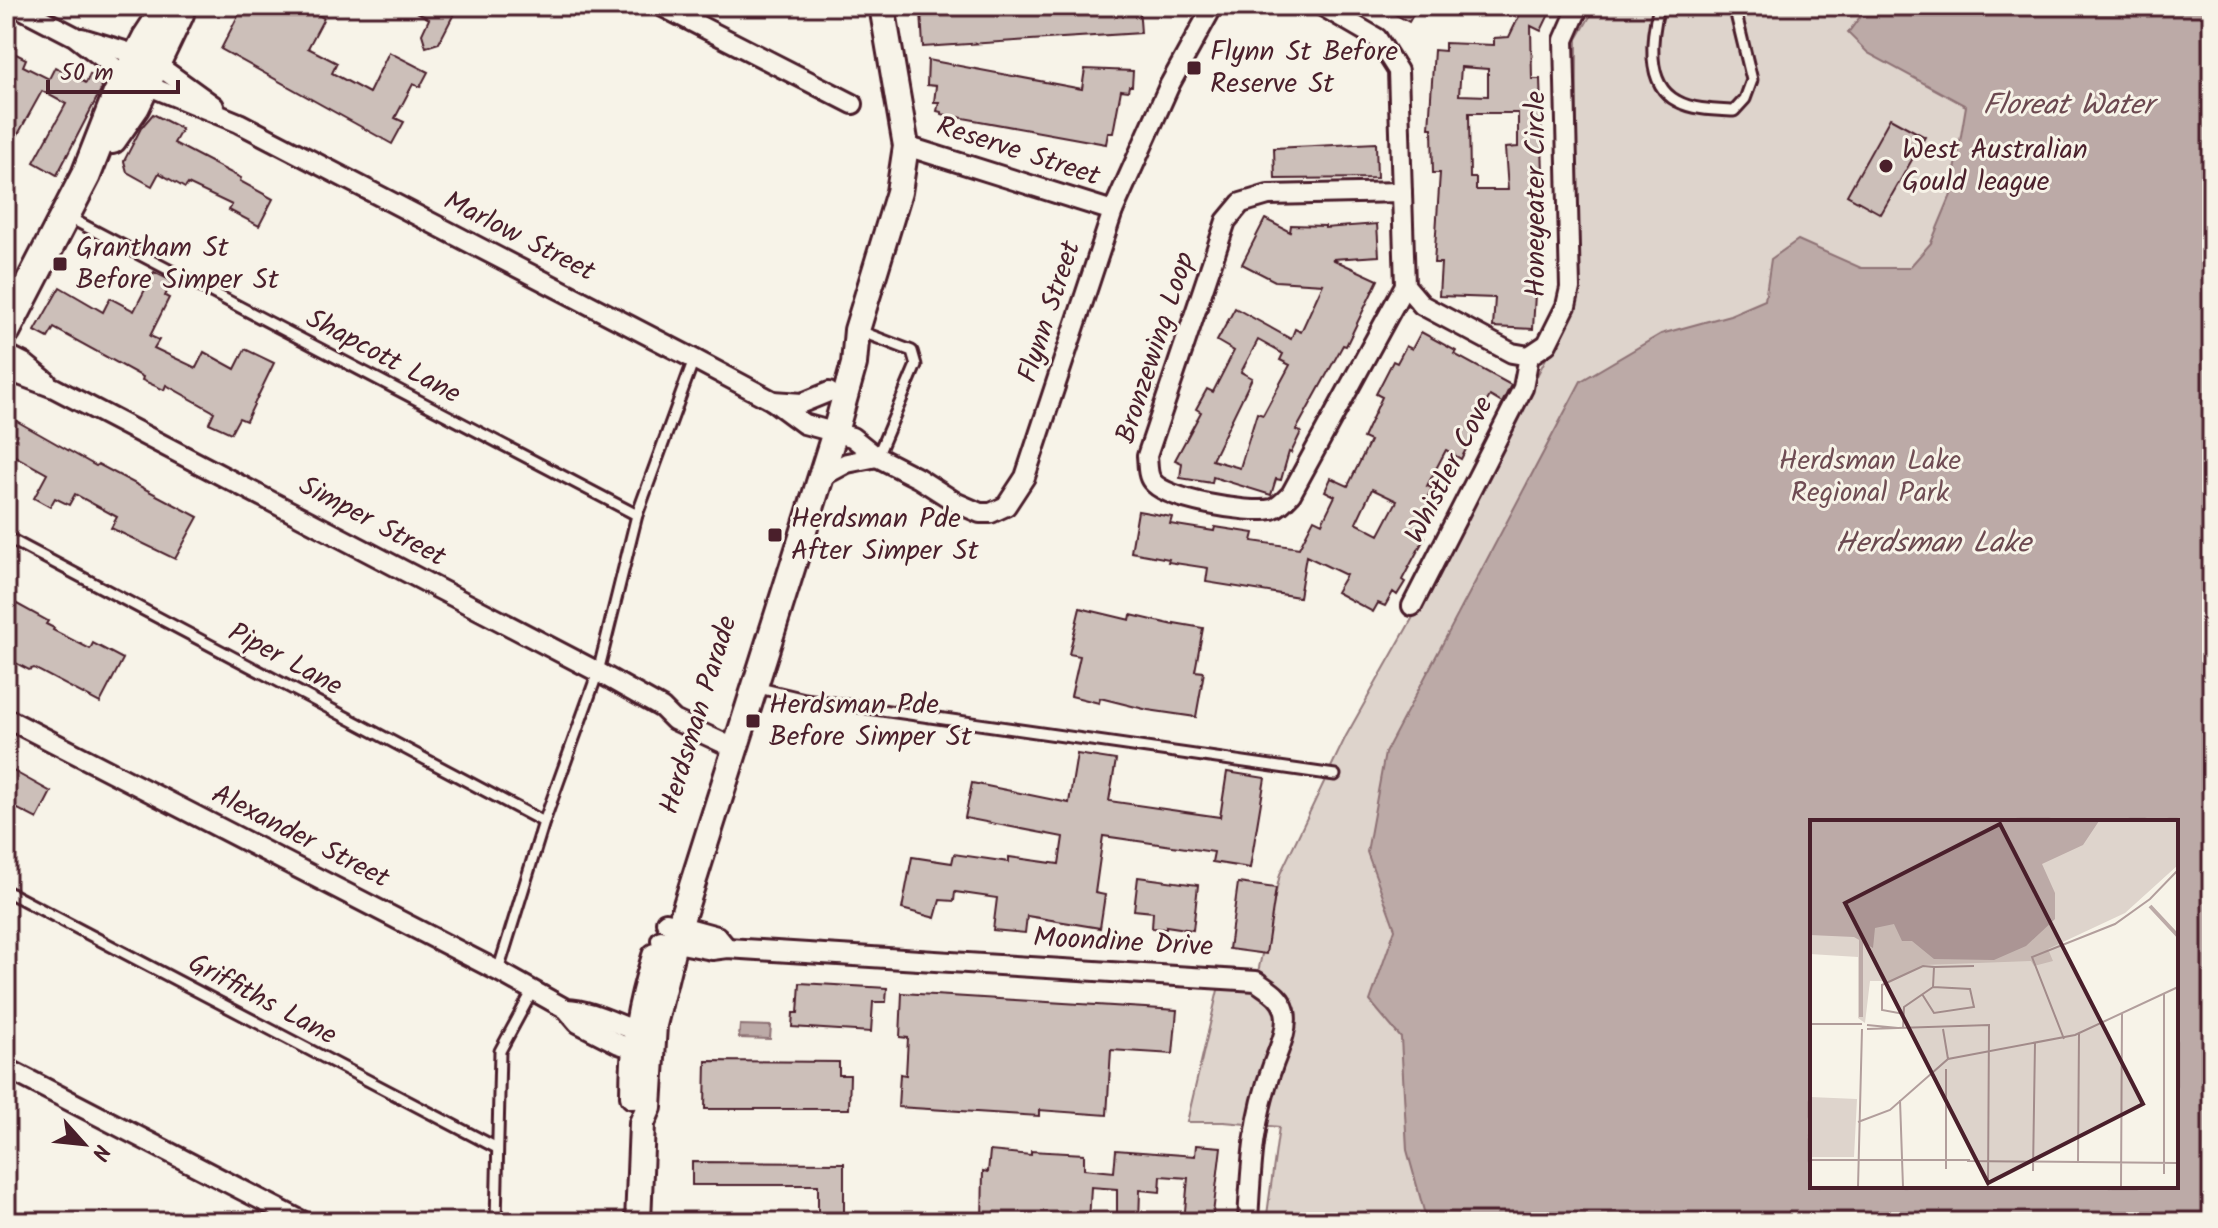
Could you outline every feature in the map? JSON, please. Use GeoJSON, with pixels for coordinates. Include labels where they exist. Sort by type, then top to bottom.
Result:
{"type":"FeatureCollection","features":[{"type":"Feature","properties":{"kind":"main road"},"geometry":{"type":"LineString","coordinates":[[142,70],[168,6]]}},
{"type":"Feature","properties":{"kind":"main road"},"geometry":{"type":"LineString","coordinates":[[6,330],[142,70],[182,6]]}},
{"type":"Feature","properties":{"kind":"main road","name":"Herdsman Parade"},"geometry":{"type":"LineString","coordinates":[[638,1222],[642,1123],[634,1105],[643,1042],[641,1002],[670,932],[827,429],[854,364],[857,330],[899,192],[906,146],[882,6]]}},
{"type":"Feature","properties":{"kind":"main road","name":"Herdsman Parade"},"geometry":{"type":"LineString","coordinates":[[730,741],[755,687],[821,477],[829,392],[840,360],[857,330]]}},
{"type":"Feature","properties":{"kind":"street","name":"Marlow Street"},"geometry":{"type":"LineString","coordinates":[[16,6],[694,359],[773,401],[804,424],[827,429]]}},
{"type":"Feature","properties":{"kind":"street"},"geometry":{"type":"LineString","coordinates":[[661,6],[853,104]]}},
{"type":"Feature","properties":{"kind":"street","name":"Flynn Street"},"geometry":{"type":"LineString","coordinates":[[827,429],[852,437],[877,457],[980,513],[991,513],[1006,506],[1025,477],[1113,211],[1170,84],[1213,6]]}},
{"type":"Feature","properties":{"kind":"street","name":"Honeyeater Circle"},"geometry":{"type":"LineString","coordinates":[[1529,356],[1547,344],[1566,306],[1570,288],[1564,40],[1579,6]]}},
{"type":"Feature","properties":{"kind":"street"},"geometry":{"type":"LineString","coordinates":[[1332,8],[1377,38],[1398,71],[1405,285],[1422,305],[1512,353],[1529,356]]}},
{"type":"Feature","properties":{"kind":"street","name":"Reserve Street"},"geometry":{"type":"LineString","coordinates":[[906,146],[1113,211]]}},
{"type":"Feature","properties":{"kind":"street","name":"Bronzewing Loop"},"geometry":{"type":"LineString","coordinates":[[1402,192],[1268,195],[1241,203],[1226,221],[1147,456],[1150,479],[1163,491],[1187,499],[1257,511],[1276,509],[1291,494],[1405,285]]}},
{"type":"Feature","properties":{"kind":"street","name":"Simper Street"},"geometry":{"type":"LineString","coordinates":[[6,354],[24,363],[54,388]]}},
{"type":"Feature","properties":{"kind":"street","name":"Whistler Cove"},"geometry":{"type":"LineString","coordinates":[[1412,606],[1523,388],[1529,356]]}},
{"type":"Feature","properties":{"kind":"street","name":"Simper Street"},"geometry":{"type":"LineString","coordinates":[[6,370],[54,388],[598,672],[662,708],[674,720],[730,741]]}},
{"type":"Feature","properties":{"kind":"street"},"geometry":{"type":"LineString","coordinates":[[773,401],[802,403],[829,392]]}},
{"type":"Feature","properties":{"kind":"street"},"geometry":{"type":"LineString","coordinates":[[821,477],[847,463],[877,457]]}},
{"type":"Feature","properties":{"kind":"street","name":"Alexander Street"},"geometry":{"type":"LineString","coordinates":[[6,718],[498,971],[566,1009],[578,1023],[643,1042]]}},
{"type":"Feature","properties":{"kind":"street","name":"Moondine Drive"},"geometry":{"type":"LineString","coordinates":[[670,932],[717,936],[727,948],[1256,981],[1279,997],[1286,1014],[1283,1039],[1265,1088],[1252,1143],[1248,1222]]}},
{"type":"Feature","properties":{"kind":"street"},"geometry":{"type":"LineString","coordinates":[[6,1068],[304,1222]]}},
{"type":"Feature","properties":{"kind":"lane"},"geometry":{"type":"LineString","coordinates":[[1659,6],[1652,47],[1655,71],[1664,90],[1675,100],[1691,106],[1734,111],[1745,99],[1752,80],[1734,6]]}},
{"type":"Feature","properties":{"kind":"lane","name":"Shapcott Lane"},"geometry":{"type":"LineString","coordinates":[[65,215],[637,515]]}},
{"type":"Feature","properties":{"kind":"lane"},"geometry":{"type":"LineString","coordinates":[[857,330],[912,351],[916,365],[877,457]]}},
{"type":"Feature","properties":{"kind":"lane"},"geometry":{"type":"LineString","coordinates":[[498,971],[544,822],[598,672],[637,515],[694,359]]}},
{"type":"Feature","properties":{"kind":"lane","name":"Piper Lane"},"geometry":{"type":"LineString","coordinates":[[6,537],[544,822]]}},
{"type":"Feature","properties":{"kind":"lane"},"geometry":{"type":"LineString","coordinates":[[755,687],[805,699],[1335,775]]}},
{"type":"Feature","properties":{"kind":"lane","name":"Griffiths Lane"},"geometry":{"type":"LineString","coordinates":[[6,891],[497,1148]]}},
{"type":"Feature","properties":{"kind":"lane"},"geometry":{"type":"LineString","coordinates":[[496,1222],[500,1051],[533,990]]}},
{"type":"Feature","properties":{"kind":"green space","name":"Herdsman Lake"},"geometry":{"type":"Polygon","coordinates":[[[1596,6],[2212,6],[2212,1222],[1266,1222],[1279,1127],[1187,1122],[1218,990],[1256,981],[1280,874],[1346,736],[1413,617],[1576,300],[1577,39],[1596,6]]]}},
{"type":"Feature","properties":{"kind":"water","name":"Herdsman Lake"},"geometry":{"type":"Polygon","coordinates":[[[1868,6],[2212,6],[2212,1222],[1427,1222],[1407,1150],[1401,1038],[1370,1001],[1395,929],[1367,852],[1385,753],[1581,381],[1661,334],[1730,315],[1765,300],[1771,259],[1798,240],[1861,268],[1909,268],[1931,243],[1951,195],[1966,106],[1868,53],[1848,33],[1868,6]]]}},
{"type":"Feature","properties":{"kind":"water"},"geometry":{"type":"Polygon","coordinates":[[[740,1025],[771,1026],[770,1039],[739,1038],[740,1025]]]}},
{"type":"Feature","properties":{"kind":"building"},"geometry":{"type":"Polygon","coordinates":[[[243,6],[301,6],[324,18],[308,48],[337,63],[332,73],[369,93],[389,52],[428,72],[420,87],[413,84],[395,118],[404,122],[392,144],[221,49],[243,6]]]}},
{"type":"Feature","properties":{"kind":"building"},"geometry":{"type":"Polygon","coordinates":[[[406,6],[458,6],[439,43],[426,47],[422,34],[429,19],[406,6]]]}},
{"type":"Feature","properties":{"kind":"building"},"geometry":{"type":"Polygon","coordinates":[[[1000,6],[1139,6],[1141,33],[923,47],[921,11],[1000,6]]]}},
{"type":"Feature","properties":{"kind":"building"},"geometry":{"type":"Polygon","coordinates":[[[1380,6],[1418,6],[1409,22],[1380,6]]]}},
{"type":"Feature","properties":{"kind":"building"},"geometry":{"type":"Polygon","coordinates":[[[1524,6],[1553,6],[1541,31],[1531,26],[1532,79],[1540,79],[1543,174],[1540,276],[1536,276],[1533,329],[1493,327],[1495,298],[1439,296],[1441,263],[1434,263],[1440,173],[1433,173],[1432,128],[1429,128],[1434,50],[1445,51],[1445,43],[1494,45],[1494,38],[1509,37],[1524,6]],[[1461,67],[1459,95],[1488,96],[1488,69],[1461,67]],[[1469,113],[1470,178],[1476,178],[1476,190],[1508,190],[1505,148],[1518,147],[1518,113],[1469,113]]]}},
{"type":"Feature","properties":{"kind":"building"},"geometry":{"type":"Polygon","coordinates":[[[6,49],[26,59],[23,66],[49,79],[55,67],[86,83],[90,74],[99,79],[102,88],[57,175],[34,162],[66,104],[42,91],[16,138],[6,133],[6,49]]]}},
{"type":"Feature","properties":{"kind":"building"},"geometry":{"type":"Polygon","coordinates":[[[928,60],[1082,89],[1085,69],[1133,71],[1132,86],[1128,91],[1121,90],[1113,133],[1108,133],[1106,144],[941,114],[937,111],[939,102],[934,102],[936,86],[927,85],[928,60]]]}},
{"type":"Feature","properties":{"kind":"building"},"geometry":{"type":"Polygon","coordinates":[[[153,114],[182,129],[174,143],[241,178],[240,181],[273,199],[259,226],[229,210],[232,205],[188,184],[185,188],[159,173],[152,186],[127,172],[124,161],[141,128],[153,114]]]}},
{"type":"Feature","properties":{"kind":"building","name":"West Australian Gould league"},"geometry":{"type":"Polygon","coordinates":[[[1890,118],[1925,137],[1881,214],[1847,195],[1890,118]]]}},
{"type":"Feature","properties":{"kind":"building"},"geometry":{"type":"Polygon","coordinates":[[[1376,143],[1377,178],[1275,179],[1274,148],[1376,143]]]}},
{"type":"Feature","properties":{"kind":"building"},"geometry":{"type":"Polygon","coordinates":[[[1265,219],[1290,232],[1291,225],[1325,228],[1377,224],[1379,256],[1332,259],[1378,280],[1346,346],[1343,345],[1296,430],[1301,432],[1289,452],[1281,480],[1276,479],[1271,495],[1213,477],[1212,483],[1180,478],[1182,463],[1175,460],[1201,412],[1196,409],[1207,389],[1213,392],[1234,351],[1217,341],[1235,308],[1291,339],[1295,329],[1301,332],[1323,284],[1275,281],[1242,264],[1265,219]],[[1258,340],[1241,372],[1252,378],[1212,460],[1240,468],[1257,413],[1263,415],[1290,365],[1280,360],[1283,354],[1258,340]]]}},
{"type":"Feature","properties":{"kind":"building"},"geometry":{"type":"Polygon","coordinates":[[[154,272],[172,281],[165,296],[169,298],[150,336],[159,340],[154,348],[196,368],[204,352],[235,369],[245,349],[274,363],[246,421],[239,418],[231,433],[209,423],[214,412],[166,385],[164,390],[142,380],[143,377],[54,328],[48,338],[35,331],[60,287],[103,312],[110,298],[134,311],[154,272]]]}},
{"type":"Feature","properties":{"kind":"building"},"geometry":{"type":"Polygon","coordinates":[[[1421,332],[1511,385],[1502,403],[1490,396],[1475,422],[1479,424],[1461,459],[1446,450],[1427,486],[1432,488],[1426,500],[1438,506],[1402,580],[1405,582],[1397,595],[1393,592],[1385,606],[1378,603],[1373,612],[1336,592],[1346,575],[1306,556],[1299,597],[1206,582],[1208,568],[1131,552],[1138,511],[1172,517],[1170,524],[1254,533],[1252,541],[1299,548],[1314,519],[1322,523],[1335,496],[1325,491],[1331,478],[1348,486],[1370,441],[1363,438],[1382,397],[1376,394],[1393,361],[1397,363],[1406,346],[1412,349],[1421,332]],[[1372,489],[1356,523],[1379,535],[1397,501],[1372,489]]]}},
{"type":"Feature","properties":{"kind":"building"},"geometry":{"type":"Polygon","coordinates":[[[6,415],[96,466],[98,464],[198,517],[175,559],[111,528],[117,517],[75,494],[69,505],[55,498],[50,507],[34,498],[47,474],[6,451],[6,415]]]}},
{"type":"Feature","properties":{"kind":"building"},"geometry":{"type":"Polygon","coordinates":[[[6,598],[48,621],[46,624],[53,630],[90,649],[93,643],[123,659],[100,703],[34,668],[29,670],[6,658],[6,598]]]}},
{"type":"Feature","properties":{"kind":"building"},"geometry":{"type":"Polygon","coordinates":[[[1080,608],[1130,620],[1131,615],[1203,628],[1195,671],[1204,672],[1196,717],[1148,710],[1100,698],[1099,703],[1071,696],[1080,656],[1069,654],[1080,608]]]}},
{"type":"Feature","properties":{"kind":"building"},"geometry":{"type":"Polygon","coordinates":[[[1077,754],[1116,760],[1109,801],[1220,817],[1227,772],[1265,778],[1250,868],[1212,862],[1214,852],[1103,836],[1095,893],[1105,895],[1100,928],[1027,916],[1025,933],[993,930],[997,898],[955,892],[954,901],[940,900],[935,918],[902,909],[912,857],[952,863],[954,854],[1009,862],[1009,857],[1059,864],[1063,837],[965,818],[972,783],[1069,803],[1077,754]]]}},
{"type":"Feature","properties":{"kind":"building"},"geometry":{"type":"Polygon","coordinates":[[[6,767],[51,792],[37,819],[6,803],[6,767]]]}},
{"type":"Feature","properties":{"kind":"building"},"geometry":{"type":"Polygon","coordinates":[[[1138,877],[1198,885],[1193,930],[1166,926],[1166,929],[1152,928],[1153,912],[1134,910],[1138,877]]]}},
{"type":"Feature","properties":{"kind":"building"},"geometry":{"type":"Polygon","coordinates":[[[1238,883],[1276,888],[1266,954],[1229,949],[1238,883]]]}},
{"type":"Feature","properties":{"kind":"building"},"geometry":{"type":"Polygon","coordinates":[[[800,983],[887,988],[886,1002],[873,1002],[871,1032],[792,1027],[793,1013],[798,1013],[800,983]]]}},
{"type":"Feature","properties":{"kind":"building"},"geometry":{"type":"Polygon","coordinates":[[[902,993],[1177,1010],[1173,1054],[1111,1050],[1107,1115],[1039,1110],[1039,1116],[898,1107],[900,1074],[906,1075],[908,1038],[900,1037],[902,993]]]}},
{"type":"Feature","properties":{"kind":"building"},"geometry":{"type":"Polygon","coordinates":[[[706,1061],[839,1062],[839,1075],[850,1075],[849,1109],[705,1109],[706,1061]]]}},
{"type":"Feature","properties":{"kind":"building"},"geometry":{"type":"Polygon","coordinates":[[[1196,1145],[1221,1147],[1212,1222],[1184,1222],[1188,1178],[1161,1176],[1160,1192],[1140,1190],[1139,1222],[1117,1222],[1117,1189],[1091,1187],[1089,1222],[982,1222],[983,1171],[988,1172],[990,1151],[1031,1155],[1031,1151],[1084,1154],[1084,1169],[1114,1172],[1116,1150],[1195,1156],[1196,1145]]]}},
{"type":"Feature","properties":{"kind":"building"},"geometry":{"type":"Polygon","coordinates":[[[692,1162],[844,1163],[844,1222],[818,1222],[818,1185],[692,1185],[692,1162]]]}},
{"type":"Feature","properties":{"kind":"place","name":"Flynn St Before Reserve St"},"geometry":{"type":"Point","coordinates":[1194,68]}},
{"type":"Feature","properties":{"kind":"place","name":"West Australian Gould league"},"geometry":{"type":"Point","coordinates":[1886,166]}},
{"type":"Feature","properties":{"kind":"place","name":"Grantham St Before Simper St"},"geometry":{"type":"Point","coordinates":[60,264]}},
{"type":"Feature","properties":{"kind":"place","name":"Herdsman Pde After Simper St"},"geometry":{"type":"Point","coordinates":[775,535]}},
{"type":"Feature","properties":{"kind":"place","name":"Herdsman Pde Before Simper St"},"geometry":{"type":"Point","coordinates":[753,721]}},
{"type":"Feature","properties":{"kind":"water label","name":"Floreat Water"},"geometry":{"type":"Point","coordinates":[2068,106]}},
{"type":"Feature","properties":{"kind":"park label","name":"Herdsman Lake Regional Park"},"geometry":{"type":"Point","coordinates":[1870,477]}}]}
